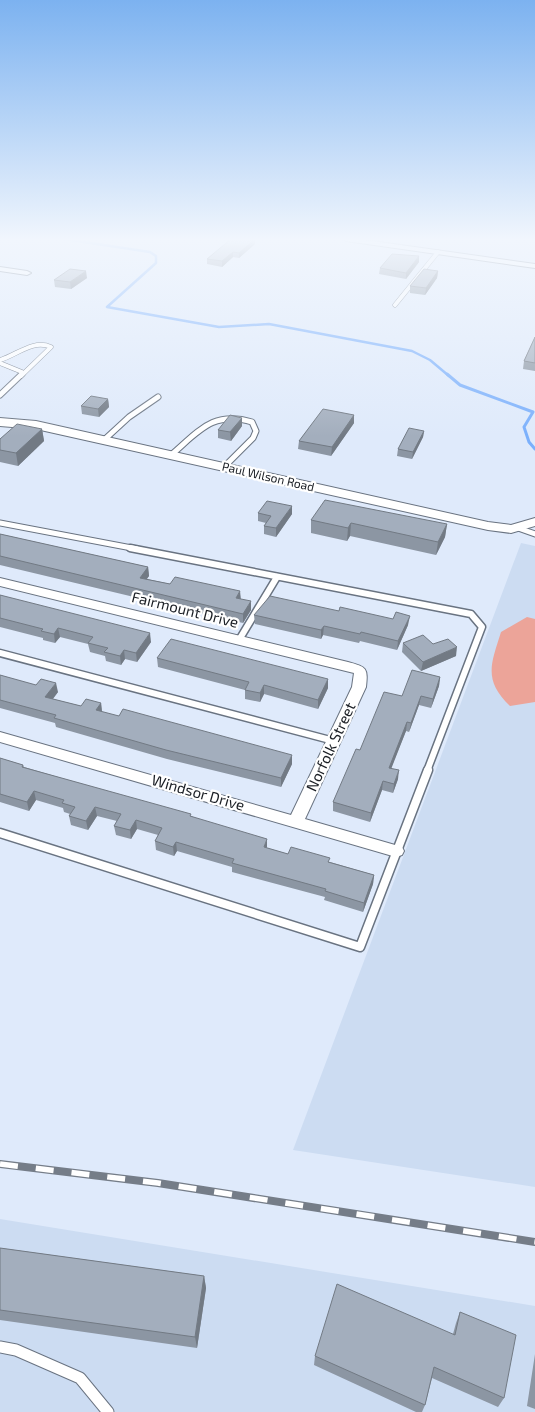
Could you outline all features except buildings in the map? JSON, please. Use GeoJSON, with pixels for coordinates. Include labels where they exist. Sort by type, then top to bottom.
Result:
{"type":"FeatureCollection","features":[{"type":"Feature","properties":{"kind":"street","name":"Paul Wilson Road"},"geometry":{"type":"LineString","coordinates":[[0,422],[36,425],[488,526],[518,528],[535,522]]}},
{"type":"Feature","properties":{"kind":"street","name":"Fairmount Drive"},"geometry":{"type":"LineString","coordinates":[[0,582],[348,666],[361,671]]}},
{"type":"Feature","properties":{"kind":"street","name":"Norfolk Street"},"geometry":{"type":"LineString","coordinates":[[296,821],[359,687],[361,671]]}},
{"type":"Feature","properties":{"kind":"street","name":"Windsor Drive"},"geometry":{"type":"LineString","coordinates":[[0,737],[396,851]]}},
{"type":"Feature","properties":{"kind":"lane"},"geometry":{"type":"LineString","coordinates":[[0,362],[36,344],[49,345],[51,347],[22,372],[14,384],[0,394]]}},
{"type":"Feature","properties":{"kind":"lane"},"geometry":{"type":"LineString","coordinates":[[0,362],[22,372]]}},
{"type":"Feature","properties":{"kind":"lane"},"geometry":{"type":"LineString","coordinates":[[104,440],[129,417],[158,397]]}},
{"type":"Feature","properties":{"kind":"lane"},"geometry":{"type":"LineString","coordinates":[[171,455],[214,419],[224,416],[240,417],[252,422],[256,431],[253,438],[224,467]]}},
{"type":"Feature","properties":{"kind":"lane"},"geometry":{"type":"LineString","coordinates":[[0,523],[471,614],[479,620],[482,627],[360,947],[0,833]]}},
{"type":"Feature","properties":{"kind":"lane"},"geometry":{"type":"LineString","coordinates":[[518,528],[535,534]]}},
{"type":"Feature","properties":{"kind":"lane"},"geometry":{"type":"LineString","coordinates":[[239,640],[277,577]]}},
{"type":"Feature","properties":{"kind":"lane"},"geometry":{"type":"LineString","coordinates":[[0,653],[334,741]]}},
{"type":"Feature","properties":{"kind":"lane"},"geometry":{"type":"LineString","coordinates":[[0,1347],[16,1350],[80,1378],[108,1412]]}},
{"type":"Feature","properties":{"kind":"shaded area"},"geometry":{"type":"Polygon","coordinates":[[[521,543],[535,546],[535,1187],[293,1150],[521,543]]]}},
{"type":"Feature","properties":{"kind":"shaded area"},"geometry":{"type":"Polygon","coordinates":[[[527,617],[535,619],[535,702],[510,706],[501,697],[496,688],[493,680],[492,663],[501,632],[527,617]]]}},
{"type":"Feature","properties":{"kind":"shaded area"},"geometry":{"type":"Polygon","coordinates":[[[0,1219],[535,1306],[535,1412],[0,1412],[0,1219]]]}},
{"type":"Feature","properties":{"kind":"waterway"},"geometry":{"type":"LineString","coordinates":[[109,305],[107,307],[219,327],[269,324],[412,351],[430,360],[449,376]]}},
{"type":"Feature","properties":{"kind":"waterway"},"geometry":{"type":"LineString","coordinates":[[447,374],[460,385],[533,412],[524,427],[529,442],[535,449]]}},
{"type":"Feature","properties":{"kind":"railway"},"geometry":{"type":"LineString","coordinates":[[0,1164],[158,1183],[535,1242]]}}]}
